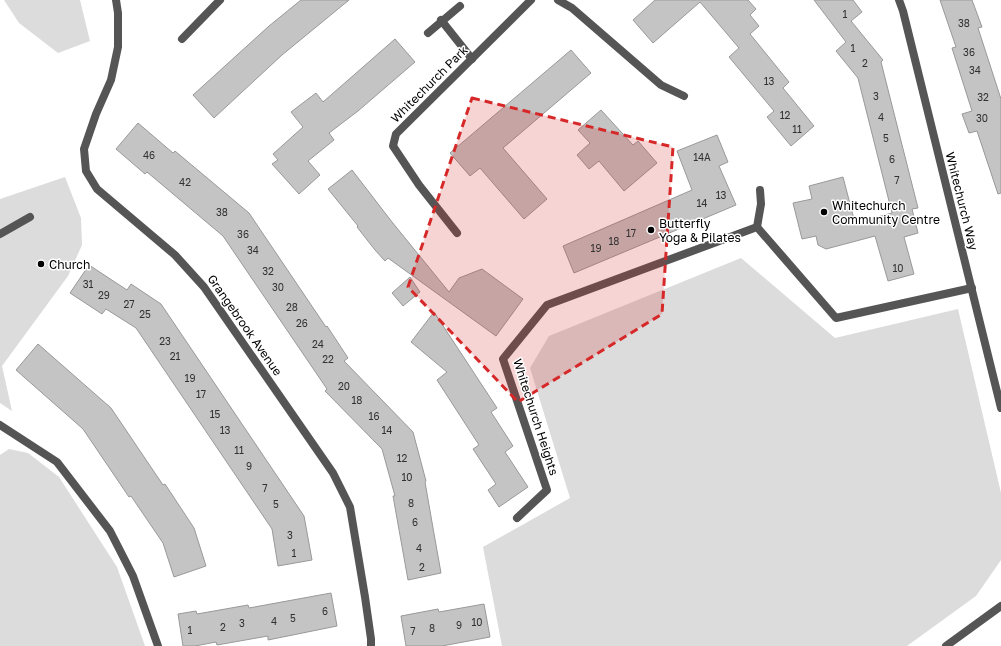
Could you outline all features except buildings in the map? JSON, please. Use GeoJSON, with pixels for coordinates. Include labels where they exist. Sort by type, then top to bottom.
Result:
{"type":"FeatureCollection","features":[{"type":"Feature","properties":{"kind":"street","name":"Grangebrook Avenue"},"geometry":{"type":"LineString","coordinates":[[116,0],[118,13],[118,47],[111,80],[96,114],[84,149],[86,171],[97,189],[175,255],[204,287],[332,473],[350,507],[365,597],[371,646]]}},
{"type":"Feature","properties":{"kind":"street"},"geometry":{"type":"LineString","coordinates":[[182,39],[220,0]]}},
{"type":"Feature","properties":{"kind":"street","name":"Whitechurch Park"},"geometry":{"type":"LineString","coordinates":[[457,233],[419,185],[393,146],[396,134],[531,0]]}},
{"type":"Feature","properties":{"kind":"street"},"geometry":{"type":"LineString","coordinates":[[558,0],[572,8],[661,85],[684,96]]}},
{"type":"Feature","properties":{"kind":"street","name":"Whitechurch Way"},"geometry":{"type":"LineString","coordinates":[[899,0],[903,11],[1001,408]]}},
{"type":"Feature","properties":{"kind":"street"},"geometry":{"type":"LineString","coordinates":[[428,33],[441,20],[460,6]]}},
{"type":"Feature","properties":{"kind":"street"},"geometry":{"type":"LineString","coordinates":[[441,20],[472,59]]}},
{"type":"Feature","properties":{"kind":"street"},"geometry":{"type":"LineString","coordinates":[[760,190],[761,204],[758,227],[836,318],[972,288]]}},
{"type":"Feature","properties":{"kind":"street"},"geometry":{"type":"LineString","coordinates":[[0,234],[30,217]]}},
{"type":"Feature","properties":{"kind":"street","name":"Whitechurch Heights"},"geometry":{"type":"LineString","coordinates":[[517,518],[547,490],[503,359],[542,311],[547,305],[758,227]]}},
{"type":"Feature","properties":{"kind":"street"},"geometry":{"type":"LineString","coordinates":[[0,425],[57,462],[110,531],[133,576],[158,646]]}},
{"type":"Feature","properties":{"kind":"street"},"geometry":{"type":"LineString","coordinates":[[946,646],[1001,606]]}},
{"type":"Feature","properties":{"kind":"highlighted area"},"geometry":{"type":"Polygon","coordinates":[[[472,98],[673,147],[662,314],[518,402],[408,287],[472,98]]]}},
{"type":"Feature","properties":{"kind":"shaded area"},"geometry":{"type":"Polygon","coordinates":[[[4,0],[80,0],[90,41],[58,53],[19,23],[4,0]]]}},
{"type":"Feature","properties":{"kind":"shaded area"},"geometry":{"type":"Polygon","coordinates":[[[65,177],[81,218],[82,245],[68,276],[2,366],[12,411],[0,403],[0,199],[65,177]]]}},
{"type":"Feature","properties":{"kind":"shaded area"},"geometry":{"type":"Polygon","coordinates":[[[741,258],[835,338],[958,309],[1001,493],[1001,560],[976,596],[907,646],[502,646],[483,547],[570,498],[530,368],[549,336],[741,258]]]}},
{"type":"Feature","properties":{"kind":"shaded area"},"geometry":{"type":"Polygon","coordinates":[[[9,449],[28,453],[59,477],[117,567],[145,646],[0,646],[0,455],[9,449]]]}},
{"type":"Feature","properties":{"kind":"place","name":"Whitechurch Community Centre"},"geometry":{"type":"Point","coordinates":[824,212]}},
{"type":"Feature","properties":{"kind":"place","name":"Butterfly Yoga & Pilates"},"geometry":{"type":"Point","coordinates":[651,230]}},
{"type":"Feature","properties":{"kind":"place","name":"Church"},"geometry":{"type":"Point","coordinates":[41,264]}}]}
